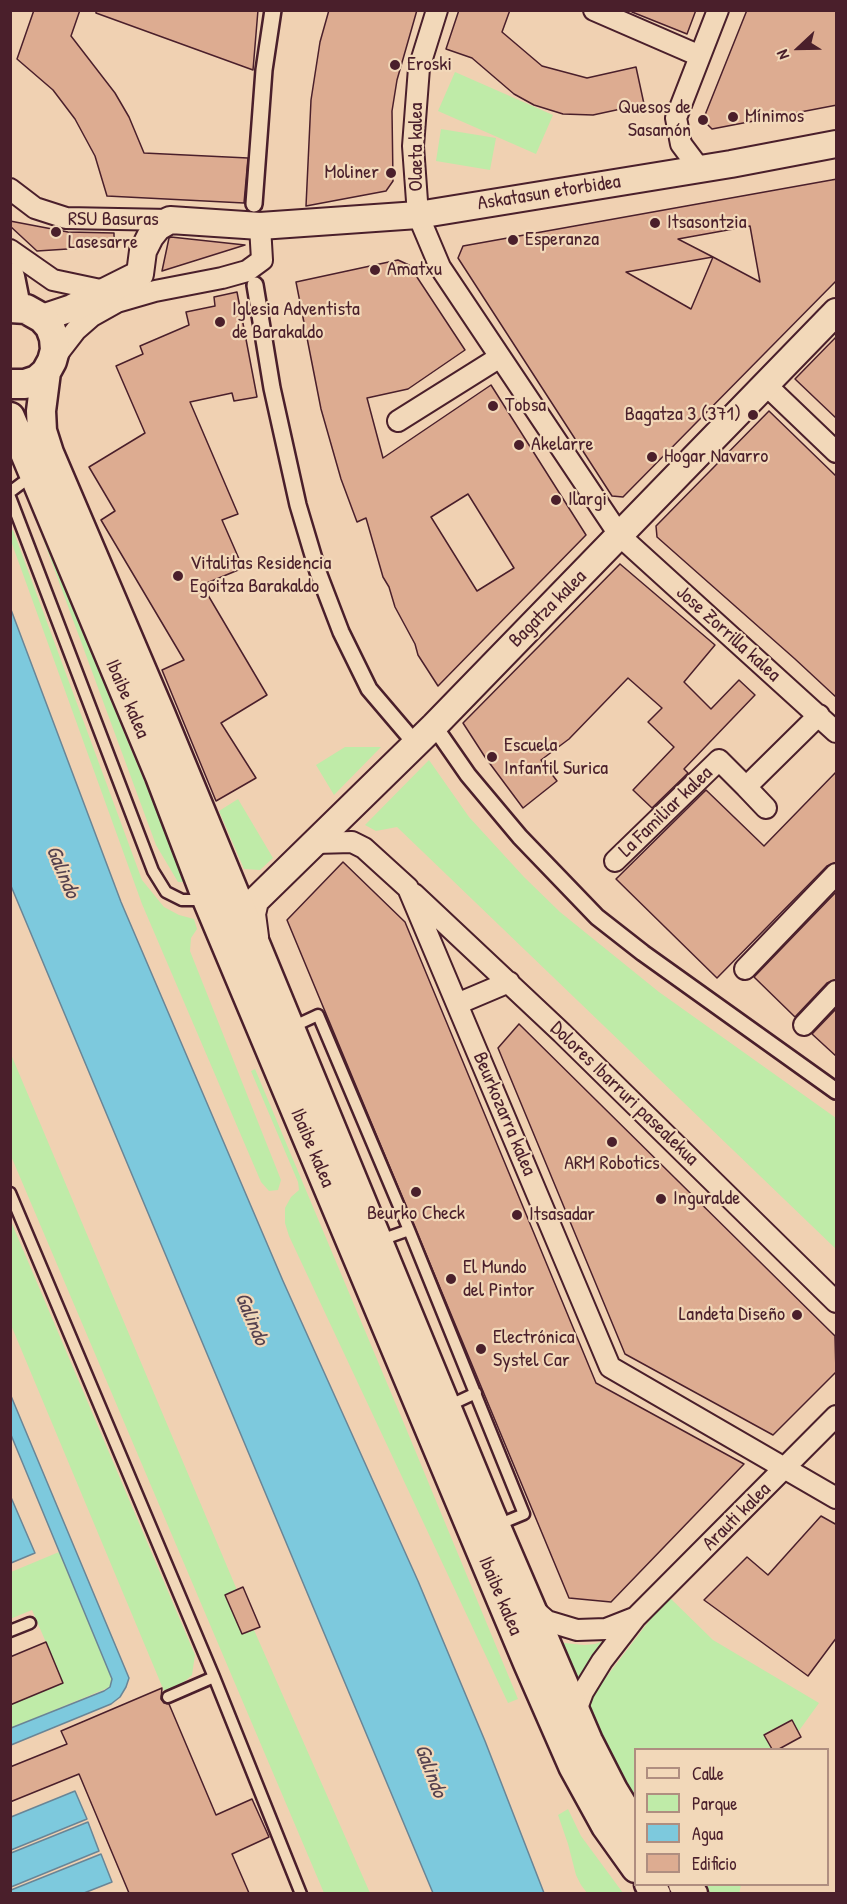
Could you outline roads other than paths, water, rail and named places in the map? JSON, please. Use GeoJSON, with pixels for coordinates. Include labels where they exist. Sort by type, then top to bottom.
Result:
{"type":"FeatureCollection","features":[{"type":"Feature","properties":{"kind":"main road","name":"Ibaibe kalea"},"geometry":{"type":"LineString","coordinates":[[10,277],[23,311],[50,327],[54,338],[55,350],[49,366],[41,411],[42,431],[49,453],[160,713],[230,900],[564,1745],[584,1786],[625,1832]]}},
{"type":"Feature","properties":{"kind":"main road"},"geometry":{"type":"LineString","coordinates":[[10,384],[25,384],[37,380],[49,366]]}},
{"type":"Feature","properties":{"kind":"main road","name":"Ibaibe kalea"},"geometry":{"type":"LineString","coordinates":[[10,417],[160,776],[230,900],[290,1029],[495,1526],[575,1712],[613,1790],[634,1861]]}},
{"type":"Feature","properties":{"kind":"street"},"geometry":{"type":"LineString","coordinates":[[49,366],[76,330],[92,316],[117,302],[148,292],[247,271],[262,260],[257,215],[264,70],[273,10]]}},
{"type":"Feature","properties":{"kind":"street","name":"Olaeta kalea"},"geometry":{"type":"LineString","coordinates":[[437,10],[419,68],[413,146],[418,215],[440,267],[500,357]]}},
{"type":"Feature","properties":{"kind":"street"},"geometry":{"type":"LineString","coordinates":[[594,10],[700,56]]}},
{"type":"Feature","properties":{"kind":"street"},"geometry":{"type":"LineString","coordinates":[[699,168],[681,144],[676,118],[718,10]]}},
{"type":"Feature","properties":{"kind":"street","name":"Askatasun etorbidea"},"geometry":{"type":"LineString","coordinates":[[10,189],[35,208],[66,218],[170,220],[257,215],[418,215],[837,144]]}},
{"type":"Feature","properties":{"kind":"street"},"geometry":{"type":"LineString","coordinates":[[100,218],[134,232],[143,250]]}},
{"type":"Feature","properties":{"kind":"street"},"geometry":{"type":"LineString","coordinates":[[23,311],[72,308],[140,274],[143,250],[150,237],[158,227],[170,220]]}},
{"type":"Feature","properties":{"kind":"street"},"geometry":{"type":"LineString","coordinates":[[10,250],[53,280],[105,291]]}},
{"type":"Feature","properties":{"kind":"street"},"geometry":{"type":"LineString","coordinates":[[255,285],[279,423],[298,505],[318,572],[341,632],[369,689],[415,743]]}},
{"type":"Feature","properties":{"kind":"street","name":"Bagatza kalea"},"geometry":{"type":"LineString","coordinates":[[230,900],[315,843],[434,726],[837,312]]}},
{"type":"Feature","properties":{"kind":"street"},"geometry":{"type":"LineString","coordinates":[[398,421],[500,357]]}},
{"type":"Feature","properties":{"kind":"street","name":"Jose Zorrilla kalea"},"geometry":{"type":"LineString","coordinates":[[500,357],[620,536],[837,732]]}},
{"type":"Feature","properties":{"kind":"street"},"geometry":{"type":"LineString","coordinates":[[765,384],[837,452]]}},
{"type":"Feature","properties":{"kind":"street"},"geometry":{"type":"LineString","coordinates":[[766,808],[747,787],[819,715]]}},
{"type":"Feature","properties":{"kind":"street"},"geometry":{"type":"LineString","coordinates":[[434,726],[468,775],[520,837],[597,917],[643,953],[837,1090]]}},
{"type":"Feature","properties":{"kind":"street","name":"La Familiar kalea"},"geometry":{"type":"LineString","coordinates":[[615,861],[719,760],[747,787]]}},
{"type":"Feature","properties":{"kind":"street","name":"Beurkozarra kalea"},"geometry":{"type":"LineString","coordinates":[[315,843],[352,842],[364,848],[408,888],[610,1367],[837,1498]]}},
{"type":"Feature","properties":{"kind":"street"},"geometry":{"type":"LineString","coordinates":[[745,969],[837,874]]}},
{"type":"Feature","properties":{"kind":"street","name":"Dolores Ibarruri pasealekua"},"geometry":{"type":"LineString","coordinates":[[408,888],[509,982],[837,1302]]}},
{"type":"Feature","properties":{"kind":"street"},"geometry":{"type":"LineString","coordinates":[[457,1004],[509,982]]}},
{"type":"Feature","properties":{"kind":"street"},"geometry":{"type":"LineString","coordinates":[[804,1025],[837,991]]}},
{"type":"Feature","properties":{"kind":"street","name":"Arauti kalea"},"geometry":{"type":"LineString","coordinates":[[575,1712],[583,1692],[602,1661],[636,1617],[837,1416]]}},
{"type":"Feature","properties":{"kind":"street","name":"Arauti kalea"},"geometry":{"type":"LineString","coordinates":[[530,1606],[547,1621],[578,1630],[606,1629],[636,1617]]}},
{"type":"Feature","properties":{"kind":"lane"},"geometry":{"type":"LineString","coordinates":[[22,483],[10,494],[153,871],[166,892],[182,900],[230,900]]}},
{"type":"Feature","properties":{"kind":"lane"},"geometry":{"type":"LineString","coordinates":[[290,1029],[318,1015],[409,1230],[524,1514],[495,1526]]}},
{"type":"Feature","properties":{"kind":"lane"},"geometry":{"type":"LineString","coordinates":[[10,1193],[214,1677],[302,1893]]}},
{"type":"Feature","properties":{"kind":"lane"},"geometry":{"type":"LineString","coordinates":[[378,1241],[409,1230]]}},
{"type":"Feature","properties":{"kind":"lane"},"geometry":{"type":"LineString","coordinates":[[446,1407],[476,1393]]}},
{"type":"Feature","properties":{"kind":"lane"},"geometry":{"type":"LineString","coordinates":[[10,1631],[30,1623]]}},
{"type":"Feature","properties":{"kind":"lane"},"geometry":{"type":"LineString","coordinates":[[168,1697],[214,1677]]}},
{"type":"Feature","properties":{"kind":"water","name":"Galindo"},"geometry":{"type":"Polygon","coordinates":[[[10,607],[121,902],[283,1281],[418,1581],[485,1741],[544,1893],[433,1893],[11,886],[10,607]]]}},
{"type":"Feature","properties":{"kind":"water"},"geometry":{"type":"Polygon","coordinates":[[[11,1396],[129,1678],[120,1697],[111,1704],[11,1745],[11,1728],[104,1691],[110,1687],[112,1679],[11,1435],[11,1396]]]}},
{"type":"Feature","properties":{"kind":"water"},"geometry":{"type":"Polygon","coordinates":[[[10,1495],[35,1553],[11,1563],[10,1563],[10,1495]]]}},
{"type":"Feature","properties":{"kind":"water"},"geometry":{"type":"Polygon","coordinates":[[[75,1791],[87,1819],[11,1850],[11,1817],[75,1791]]]}},
{"type":"Feature","properties":{"kind":"water"},"geometry":{"type":"Polygon","coordinates":[[[88,1822],[99,1851],[11,1887],[11,1853],[88,1822]]]}},
{"type":"Feature","properties":{"kind":"water"},"geometry":{"type":"Polygon","coordinates":[[[101,1854],[112,1882],[84,1893],[11,1893],[11,1890],[101,1854]]]}},
{"type":"Feature","properties":{"kind":"place","name":"Eroski"},"geometry":{"type":"Point","coordinates":[395,65]}},
{"type":"Feature","properties":{"kind":"place","name":"Mínimos"},"geometry":{"type":"Point","coordinates":[733,117]}},
{"type":"Feature","properties":{"kind":"place","name":"Quesos de Sasamón"},"geometry":{"type":"Point","coordinates":[703,120]}},
{"type":"Feature","properties":{"kind":"place","name":"Moliner"},"geometry":{"type":"Point","coordinates":[391,173]}},
{"type":"Feature","properties":{"kind":"place","name":"Itsasontzia"},"geometry":{"type":"Point","coordinates":[655,223]}},
{"type":"Feature","properties":{"kind":"place","name":"RSU Basuras Lasesarre"},"geometry":{"type":"Point","coordinates":[56,232]}},
{"type":"Feature","properties":{"kind":"place","name":"Esperanza"},"geometry":{"type":"Point","coordinates":[513,240]}},
{"type":"Feature","properties":{"kind":"place","name":"Amatxu"},"geometry":{"type":"Point","coordinates":[375,270]}},
{"type":"Feature","properties":{"kind":"place","name":"Iglesia Adventista de Barakaldo"},"geometry":{"type":"Point","coordinates":[220,322]}},
{"type":"Feature","properties":{"kind":"place","name":"Tobsa"},"geometry":{"type":"Point","coordinates":[493,406]}},
{"type":"Feature","properties":{"kind":"place","name":"Bagatza 3 (371)"},"geometry":{"type":"Point","coordinates":[753,415]}},
{"type":"Feature","properties":{"kind":"place","name":"Akelarre"},"geometry":{"type":"Point","coordinates":[519,445]}},
{"type":"Feature","properties":{"kind":"place","name":"Hogar Navarro"},"geometry":{"type":"Point","coordinates":[652,457]}},
{"type":"Feature","properties":{"kind":"place","name":"Ilargi"},"geometry":{"type":"Point","coordinates":[556,500]}},
{"type":"Feature","properties":{"kind":"place","name":"Vitalitas Residencia Egoitza Barakaldo"},"geometry":{"type":"Point","coordinates":[178,576]}},
{"type":"Feature","properties":{"kind":"place","name":"Escuela Infantil Surica"},"geometry":{"type":"Point","coordinates":[492,757]}},
{"type":"Feature","properties":{"kind":"place","name":"ARM Robotics"},"geometry":{"type":"Point","coordinates":[612,1142]}},
{"type":"Feature","properties":{"kind":"place","name":"Beurko Check"},"geometry":{"type":"Point","coordinates":[416,1192]}},
{"type":"Feature","properties":{"kind":"place","name":"Inguralde"},"geometry":{"type":"Point","coordinates":[661,1199]}},
{"type":"Feature","properties":{"kind":"place","name":"Itsasadar"},"geometry":{"type":"Point","coordinates":[517,1215]}},
{"type":"Feature","properties":{"kind":"place","name":"El Mundo del Pintor"},"geometry":{"type":"Point","coordinates":[451,1279]}},
{"type":"Feature","properties":{"kind":"place","name":"Landeta Diseño"},"geometry":{"type":"Point","coordinates":[797,1315]}},
{"type":"Feature","properties":{"kind":"place","name":"Electrónica Systel Car"},"geometry":{"type":"Point","coordinates":[481,1349]}}]}
